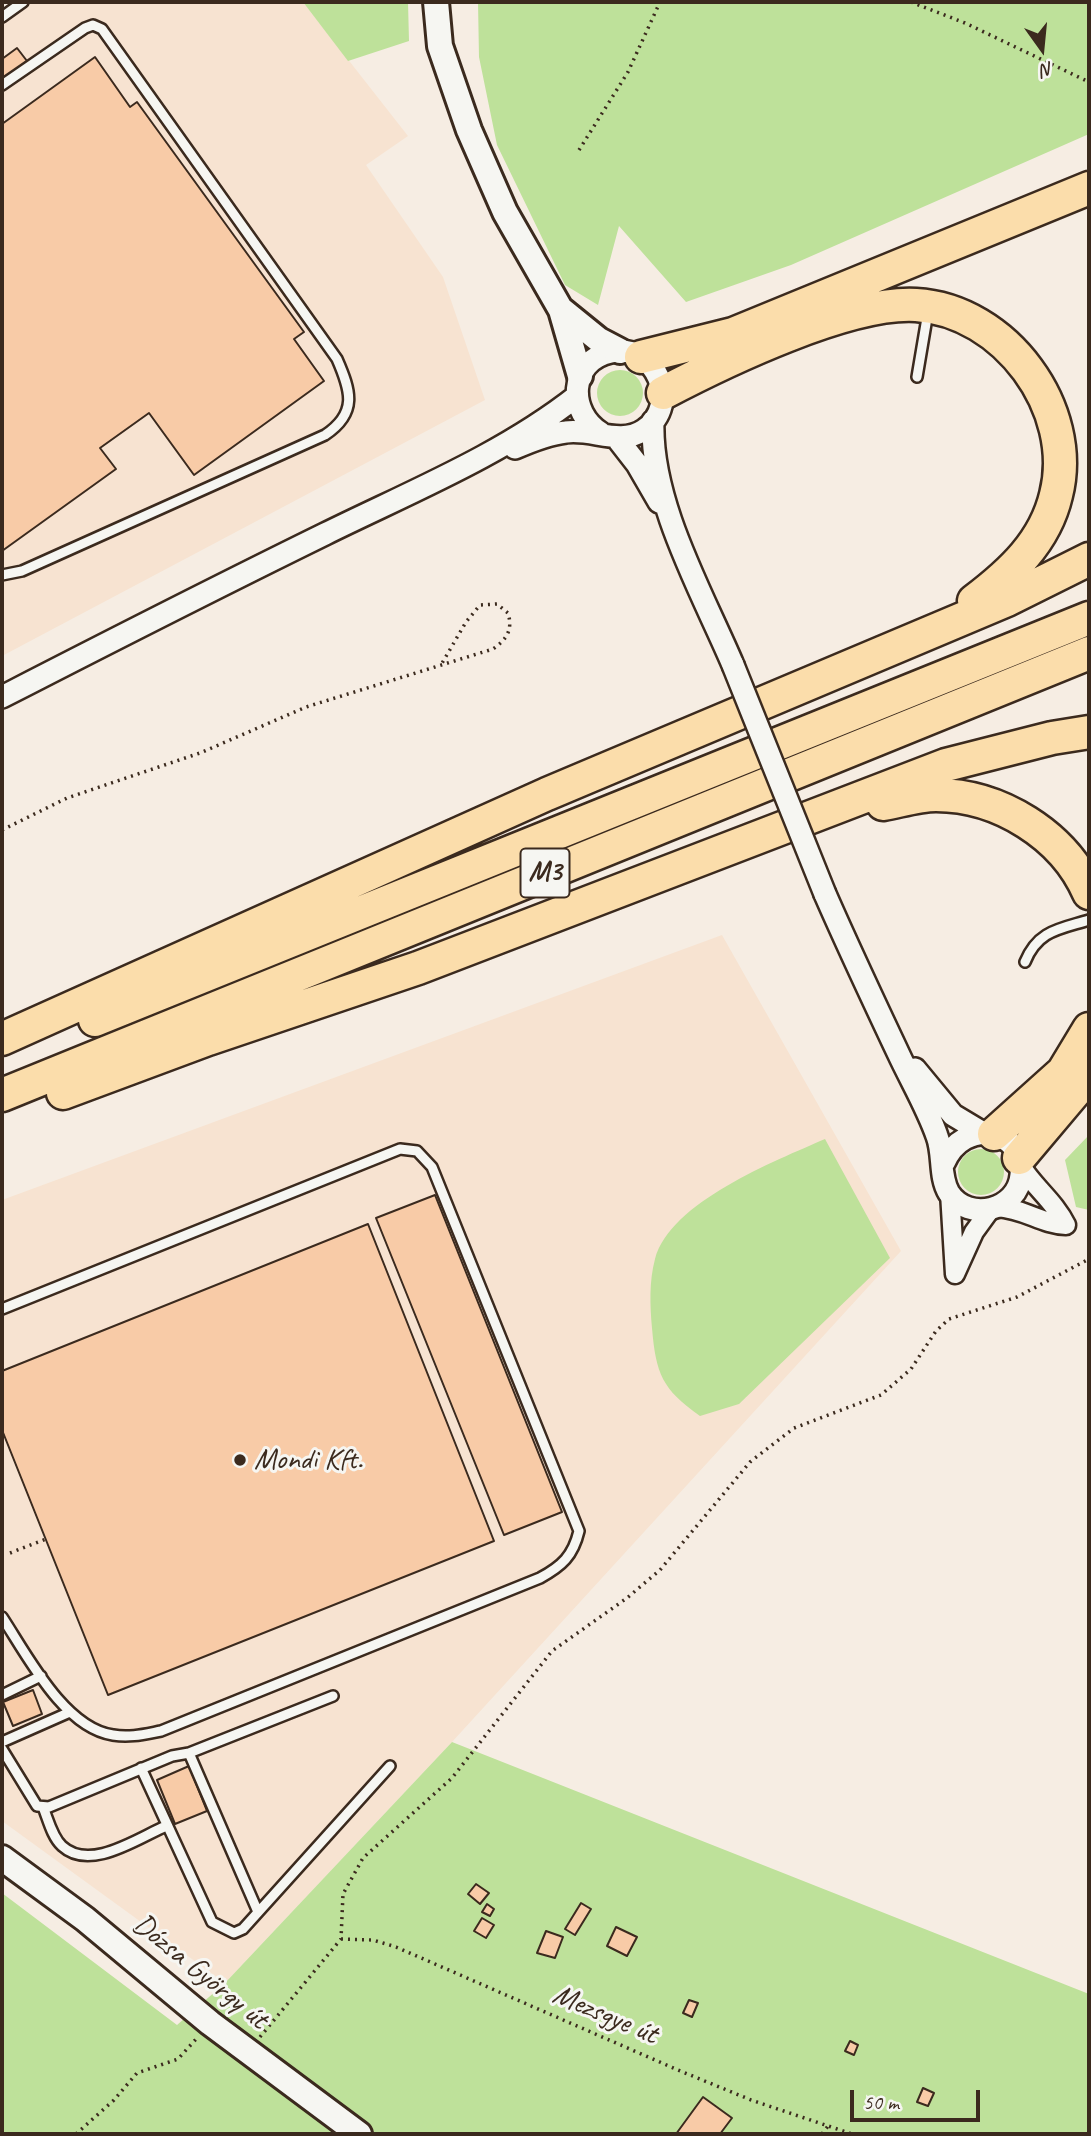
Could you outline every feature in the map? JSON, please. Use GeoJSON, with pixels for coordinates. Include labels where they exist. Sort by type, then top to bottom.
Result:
{"type":"FeatureCollection","features":[{"type":"Feature","properties":{"kind":"highway"},"geometry":{"type":"LineString","coordinates":[[630,354],[733,334],[1089,188]]}},
{"type":"Feature","properties":{"kind":"highway"},"geometry":{"type":"LineString","coordinates":[[658,407],[710,368],[839,317],[894,305],[929,307],[956,313],[993,335],[1028,370],[1053,419],[1060,469],[1050,514],[1030,551],[1008,575],[936,629]]}},
{"type":"Feature","properties":{"kind":"highway"},"geometry":{"type":"LineString","coordinates":[[2,1039],[547,794],[1007,600],[1089,558]]}},
{"type":"Feature","properties":{"kind":"highway","name":"M3"},"geometry":{"type":"LineString","coordinates":[[2,1058],[1089,618]]}},
{"type":"Feature","properties":{"kind":"highway","name":"M3"},"geometry":{"type":"LineString","coordinates":[[2,1096],[1089,653]]}},
{"type":"Feature","properties":{"kind":"highway"},"geometry":{"type":"LineString","coordinates":[[2,1114],[208,1039],[418,968],[946,765],[1052,738],[1089,732]]}},
{"type":"Feature","properties":{"kind":"highway"},"geometry":{"type":"LineString","coordinates":[[740,846],[879,805],[935,794],[962,797],[986,802],[1043,834],[1073,866],[1089,893]]}},
{"type":"Feature","properties":{"kind":"highway"},"geometry":{"type":"LineString","coordinates":[[989,1133],[1063,1072],[1089,1029]]}},
{"type":"Feature","properties":{"kind":"highway"},"geometry":{"type":"LineString","coordinates":[[1020,1162],[1089,1075]]}},
{"type":"Feature","properties":{"kind":"main road"},"geometry":{"type":"LineString","coordinates":[[436,2],[440,46],[448,75],[482,164],[530,260],[561,310],[578,386]]}},
{"type":"Feature","properties":{"kind":"main road"},"geometry":{"type":"LineString","coordinates":[[561,310],[592,335],[630,354]]}},
{"type":"Feature","properties":{"kind":"main road","name":"Dózsa György út"},"geometry":{"type":"LineString","coordinates":[[2,1858],[85,1919],[210,2023],[359,2134]]}},
{"type":"Feature","properties":{"kind":"street"},"geometry":{"type":"LineString","coordinates":[[2,697],[210,590],[448,474],[527,430],[578,386],[597,358],[630,354],[657,372],[659,472],[671,520]]}},
{"type":"Feature","properties":{"kind":"street"},"geometry":{"type":"LineString","coordinates":[[578,386],[581,414],[609,435],[637,464],[671,520],[733,665],[825,894],[938,1137],[944,1163],[943,1174],[950,1193],[955,1274],[974,1232],[994,1209],[1013,1195],[1018,1186],[1020,1162]]}},
{"type":"Feature","properties":{"kind":"street"},"geometry":{"type":"LineString","coordinates":[[448,474],[533,440],[564,432],[636,434],[658,407]]}},
{"type":"Feature","properties":{"kind":"street"},"geometry":{"type":"LineString","coordinates":[[891,1037],[953,1115],[1005,1140],[1035,1187],[1060,1212],[1066,1224],[1051,1224],[1017,1208],[967,1208],[950,1193]]}},
{"type":"Feature","properties":{"kind":"street"},"geometry":{"type":"LineString","coordinates":[[944,1163],[958,1141],[989,1133]]}},
{"type":"Feature","properties":{"kind":"lane"},"geometry":{"type":"LineString","coordinates":[[2,17],[23,2]]}},
{"type":"Feature","properties":{"kind":"lane"},"geometry":{"type":"LineString","coordinates":[[2,85],[85,28],[93,25],[102,29],[337,359],[350,396],[348,410],[341,425],[325,435],[22,570],[2,575]]}},
{"type":"Feature","properties":{"kind":"lane"},"geometry":{"type":"LineString","coordinates":[[917,377],[929,307]]}},
{"type":"Feature","properties":{"kind":"lane"},"geometry":{"type":"LineString","coordinates":[[1025,961],[1031,946],[1041,936],[1089,920]]}},
{"type":"Feature","properties":{"kind":"lane"},"geometry":{"type":"LineString","coordinates":[[2,1309],[400,1149],[417,1151],[432,1167],[579,1531],[575,1549],[561,1567],[540,1578],[161,1731],[135,1736],[111,1735],[83,1724],[41,1676],[2,1616]]}},
{"type":"Feature","properties":{"kind":"lane"},"geometry":{"type":"LineString","coordinates":[[2,1695],[41,1676]]}},
{"type":"Feature","properties":{"kind":"lane"},"geometry":{"type":"LineString","coordinates":[[2,1749],[37,1806],[43,1807],[333,1696]]}},
{"type":"Feature","properties":{"kind":"lane"},"geometry":{"type":"LineString","coordinates":[[2,1742],[70,1712]]}},
{"type":"Feature","properties":{"kind":"lane"},"geometry":{"type":"LineString","coordinates":[[189,1753],[258,1912]]}},
{"type":"Feature","properties":{"kind":"lane"},"geometry":{"type":"LineString","coordinates":[[141,1768],[212,1922],[234,1933],[243,1929],[390,1766]]}},
{"type":"Feature","properties":{"kind":"lane"},"geometry":{"type":"LineString","coordinates":[[43,1807],[62,1846],[80,1855],[102,1854],[166,1826]]}},
{"type":"Feature","properties":{"kind":"path"},"geometry":{"type":"LineString","coordinates":[[579,150],[628,72],[660,2]]}},
{"type":"Feature","properties":{"kind":"path"},"geometry":{"type":"LineString","coordinates":[[911,2],[965,23],[1089,82]]}},
{"type":"Feature","properties":{"kind":"path"},"geometry":{"type":"LineString","coordinates":[[2,830],[67,798],[200,753],[306,707],[474,656],[502,642],[510,628],[508,613],[497,604],[480,605],[466,622],[441,665]]}},
{"type":"Feature","properties":{"kind":"path"},"geometry":{"type":"LineString","coordinates":[[248,2050],[341,1939],[343,1894],[363,1858],[402,1820],[452,1778],[526,1680],[552,1651],[660,1570],[738,1473],[764,1449],[808,1421],[860,1406],[881,1395],[911,1369],[936,1331],[949,1319],[1025,1293],[1089,1259]]}},
{"type":"Feature","properties":{"kind":"path"},"geometry":{"type":"LineString","coordinates":[[10,1553],[46,1539]]}},
{"type":"Feature","properties":{"kind":"path","name":"Mezsgye út"},"geometry":{"type":"LineString","coordinates":[[341,1939],[373,1940],[396,1948],[678,2070],[852,2134]]}},
{"type":"Feature","properties":{"kind":"path"},"geometry":{"type":"LineString","coordinates":[[76,2134],[114,2099],[136,2073],[178,2059],[210,2023]]}},
{"type":"Feature","properties":{"kind":"path"},"geometry":{"type":"LineString","coordinates":[[822,2134],[828,2126]]}},
{"type":"Feature","properties":{"kind":"shaded area"},"geometry":{"type":"Polygon","coordinates":[[[16,2],[303,2],[408,136],[366,165],[443,277],[485,400],[2,656],[2,10],[16,2]]]}},
{"type":"Feature","properties":{"kind":"shaded area"},"geometry":{"type":"Polygon","coordinates":[[[722,935],[901,1251],[452,1742],[225,1983],[2,1821],[2,1200],[722,935]]]}},
{"type":"Feature","properties":{"kind":"green space"},"geometry":{"type":"Polygon","coordinates":[[[303,2],[408,2],[409,41],[348,61],[303,2]]]}},
{"type":"Feature","properties":{"kind":"green space"},"geometry":{"type":"Polygon","coordinates":[[[478,2],[1089,2],[1089,134],[791,265],[686,302],[619,226],[598,305],[565,285],[497,145],[479,57],[478,2]]]}},
{"type":"Feature","properties":{"kind":"green space"},"geometry":{"type":"Polygon","coordinates":[[[620,370],[636,377],[643,393],[636,409],[620,416],[604,409],[597,393],[604,377],[620,370]]]}},
{"type":"Feature","properties":{"kind":"green space"},"geometry":{"type":"Polygon","coordinates":[[[1089,1135],[1089,1210],[1076,1207],[1065,1160],[1089,1135]]]}},
{"type":"Feature","properties":{"kind":"green space"},"geometry":{"type":"Polygon","coordinates":[[[825,1139],[890,1258],[739,1404],[700,1416],[669,1388],[659,1369],[651,1311],[655,1259],[665,1238],[681,1219],[702,1202],[753,1172],[825,1139]]]}},
{"type":"Feature","properties":{"kind":"green space"},"geometry":{"type":"Polygon","coordinates":[[[981,1149],[998,1155],[1004,1172],[998,1189],[981,1195],[964,1189],[958,1172],[964,1155],[981,1149]]]}},
{"type":"Feature","properties":{"kind":"green space"},"geometry":{"type":"Polygon","coordinates":[[[452,1742],[1089,1994],[1089,2134],[2,2134],[2,1893],[177,2025],[225,1983],[452,1742]]]}},
{"type":"Feature","properties":{"kind":"building"},"geometry":{"type":"Polygon","coordinates":[[[17,48],[27,61],[2,80],[2,59],[17,48]]]}},
{"type":"Feature","properties":{"kind":"building"},"geometry":{"type":"Polygon","coordinates":[[[95,57],[130,107],[137,102],[304,332],[294,339],[324,381],[194,475],[149,413],[100,448],[116,469],[2,551],[2,124],[95,57]]]}},
{"type":"Feature","properties":{"kind":"building"},"geometry":{"type":"Polygon","coordinates":[[[435,1195],[562,1512],[504,1535],[376,1218],[435,1195]]]}},
{"type":"Feature","properties":{"kind":"building"},"geometry":{"type":"Polygon","coordinates":[[[368,1224],[494,1541],[108,1695],[2,1430],[2,1371],[368,1224]]]}},
{"type":"Feature","properties":{"kind":"building"},"geometry":{"type":"Polygon","coordinates":[[[33,1690],[42,1714],[13,1726],[3,1702],[33,1690]]]}},
{"type":"Feature","properties":{"kind":"building"},"geometry":{"type":"Polygon","coordinates":[[[189,1766],[207,1811],[175,1824],[157,1780],[189,1766]]]}},
{"type":"Feature","properties":{"kind":"building"},"geometry":{"type":"Polygon","coordinates":[[[476,1884],[489,1893],[480,1904],[468,1894],[476,1884]]]}},
{"type":"Feature","properties":{"kind":"building"},"geometry":{"type":"Polygon","coordinates":[[[581,1903],[591,1909],[575,1935],[565,1929],[581,1903]]]}},
{"type":"Feature","properties":{"kind":"building"},"geometry":{"type":"Polygon","coordinates":[[[487,1904],[494,1909],[490,1916],[482,1912],[487,1904]]]}},
{"type":"Feature","properties":{"kind":"building"},"geometry":{"type":"Polygon","coordinates":[[[482,1918],[494,1925],[486,1938],[474,1931],[482,1918]]]}},
{"type":"Feature","properties":{"kind":"building"},"geometry":{"type":"Polygon","coordinates":[[[616,1927],[637,1937],[627,1956],[607,1946],[616,1927]]]}},
{"type":"Feature","properties":{"kind":"building"},"geometry":{"type":"Polygon","coordinates":[[[546,1931],[563,1937],[555,1958],[537,1953],[546,1931]]]}},
{"type":"Feature","properties":{"kind":"building"},"geometry":{"type":"Polygon","coordinates":[[[689,2000],[698,2003],[692,2017],[683,2013],[689,2000]]]}},
{"type":"Feature","properties":{"kind":"building"},"geometry":{"type":"Polygon","coordinates":[[[850,2041],[858,2045],[854,2055],[845,2051],[850,2041]]]}},
{"type":"Feature","properties":{"kind":"building"},"geometry":{"type":"Polygon","coordinates":[[[923,2088],[934,2093],[928,2106],[917,2102],[923,2088]]]}},
{"type":"Feature","properties":{"kind":"building"},"geometry":{"type":"Polygon","coordinates":[[[703,2097],[732,2118],[720,2134],[676,2134],[703,2097]]]}},
{"type":"Feature","properties":{"kind":"place","name":"Mondi Kft."},"geometry":{"type":"Point","coordinates":[240,1460]}}]}
